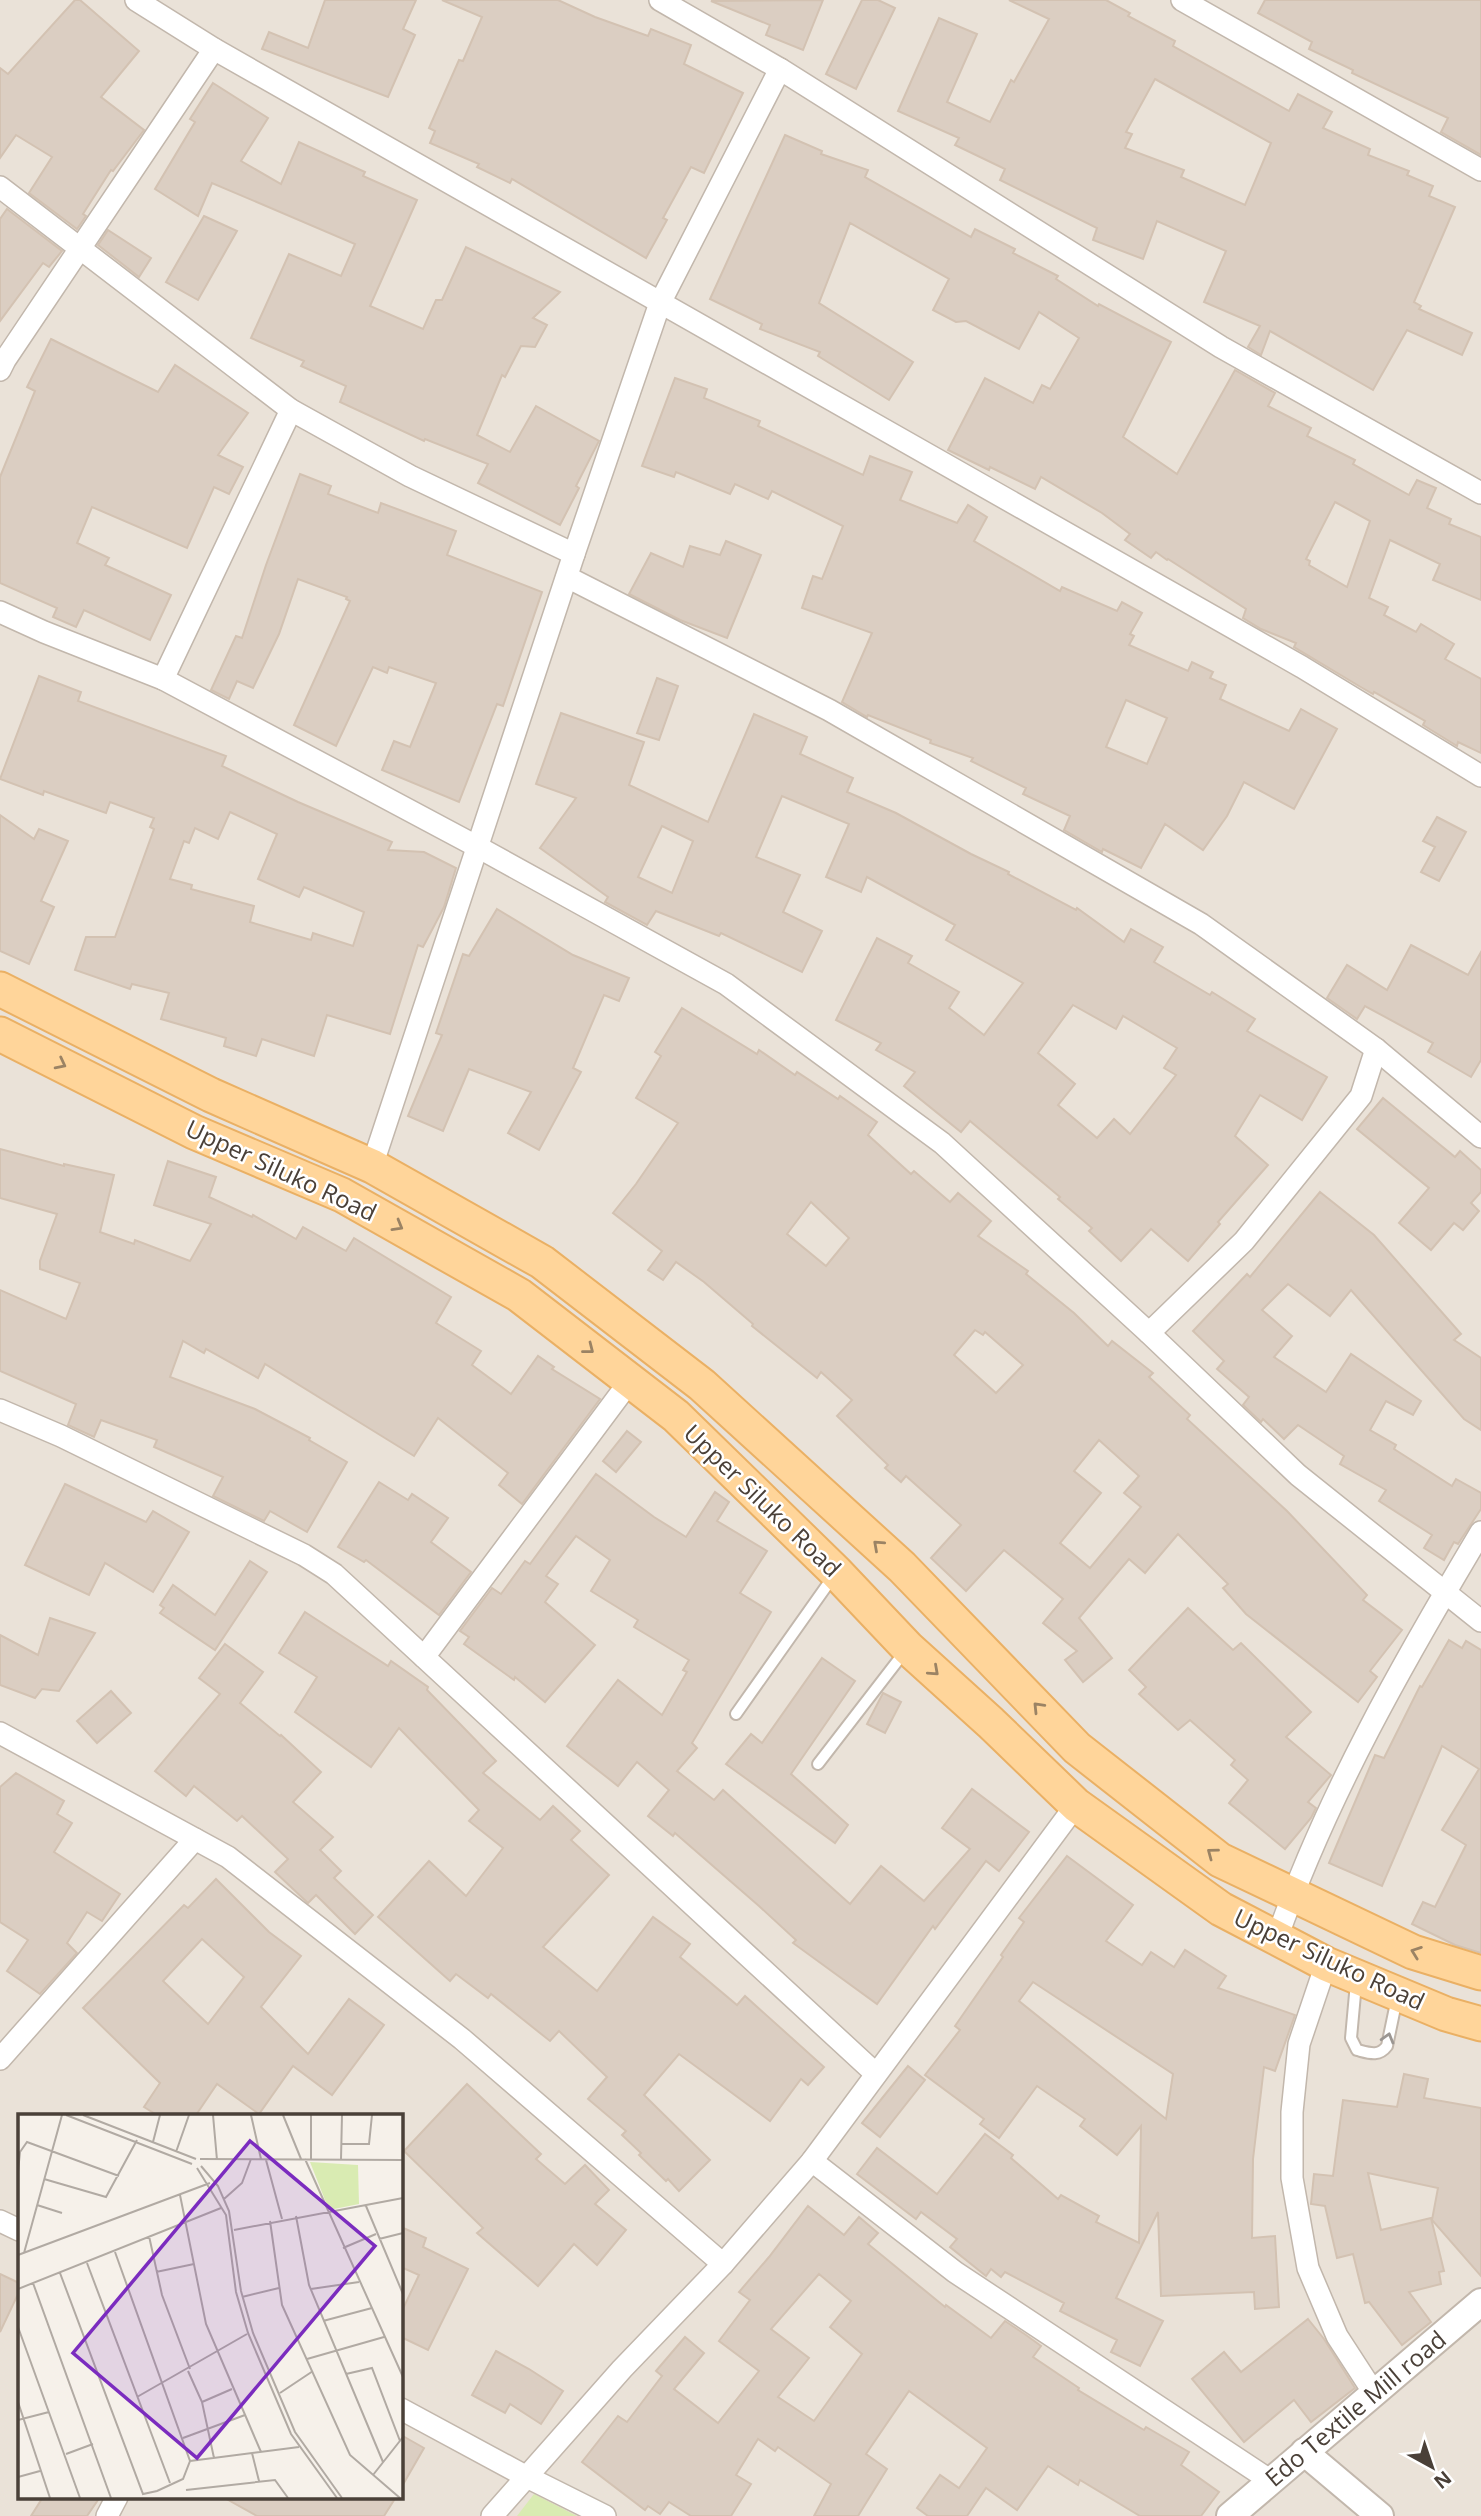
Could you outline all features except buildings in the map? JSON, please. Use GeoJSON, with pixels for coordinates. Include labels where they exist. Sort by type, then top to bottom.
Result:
{"type":"FeatureCollection","features":[{"type":"Feature","properties":{"kind":"main road","name":"Upper Siluko Road"},"geometry":{"type":"LineString","coordinates":[[0,989],[211,1095],[372,1166],[541,1262],[702,1385],[902,1567],[1077,1748],[1220,1860],[1413,1952],[1481,1973]]}},
{"type":"Feature","properties":{"kind":"main road","name":"Upper Siluko Road"},"geometry":{"type":"LineString","coordinates":[[0,1034],[194,1132],[342,1195],[519,1296],[676,1416],[836,1572],[908,1648],[1076,1805],[1221,1909],[1326,1964],[1446,2014],[1481,2024]]}},
{"type":"Feature","properties":{"kind":"street"},"geometry":{"type":"LineString","coordinates":[[136,0],[214,49],[1302,667],[1481,776]]}},
{"type":"Feature","properties":{"kind":"street"},"geometry":{"type":"LineString","coordinates":[[660,0],[780,69],[1221,347],[1481,493]]}},
{"type":"Feature","properties":{"kind":"street"},"geometry":{"type":"LineString","coordinates":[[1182,0],[1481,170]]}},
{"type":"Feature","properties":{"kind":"street"},"geometry":{"type":"LineString","coordinates":[[0,370],[214,49]]}},
{"type":"Feature","properties":{"kind":"street"},"geometry":{"type":"LineString","coordinates":[[372,1166],[476,846],[660,303],[780,69]]}},
{"type":"Feature","properties":{"kind":"street"},"geometry":{"type":"LineString","coordinates":[[0,187],[291,410],[410,476],[574,554]]}},
{"type":"Feature","properties":{"kind":"street"},"geometry":{"type":"LineString","coordinates":[[163,679],[291,410]]}},
{"type":"Feature","properties":{"kind":"street"},"geometry":{"type":"LineString","coordinates":[[568,577],[829,710],[1201,924],[1376,1049],[1481,1137]]}},
{"type":"Feature","properties":{"kind":"street"},"geometry":{"type":"LineString","coordinates":[[0,612],[163,679],[476,846],[726,984],[942,1143],[1149,1333],[1298,1475],[1481,1621]]}},
{"type":"Feature","properties":{"kind":"street"},"geometry":{"type":"LineString","coordinates":[[1149,1333],[1244,1241],[1361,1096],[1376,1049]]}},
{"type":"Feature","properties":{"kind":"street"},"geometry":{"type":"LineString","coordinates":[[424,1657],[630,1381]]}},
{"type":"Feature","properties":{"kind":"street"},"geometry":{"type":"LineString","coordinates":[[0,1410],[61,1436],[304,1555],[334,1574],[876,2074]]}},
{"type":"Feature","properties":{"kind":"street"},"geometry":{"type":"LineString","coordinates":[[1277,1938],[1292,1895],[1356,1756],[1445,1592],[1481,1532]]}},
{"type":"Feature","properties":{"kind":"street"},"geometry":{"type":"LineString","coordinates":[[0,1733],[228,1857],[462,2039],[723,2264]]}},
{"type":"Feature","properties":{"kind":"street"},"geometry":{"type":"LineString","coordinates":[[492,2516],[622,2369],[723,2264],[812,2161],[1076,1805]]}},
{"type":"Feature","properties":{"kind":"street"},"geometry":{"type":"LineString","coordinates":[[0,2059],[195,1839]]}},
{"type":"Feature","properties":{"kind":"street"},"geometry":{"type":"LineString","coordinates":[[1326,1964],[1300,2044],[1292,2112],[1292,2178],[1308,2268],[1338,2336],[1374,2393]]}},
{"type":"Feature","properties":{"kind":"street"},"geometry":{"type":"LineString","coordinates":[[812,2161],[955,2272],[1271,2481]]}},
{"type":"Feature","properties":{"kind":"street"},"geometry":{"type":"LineString","coordinates":[[0,2221],[18,2230]]}},
{"type":"Feature","properties":{"kind":"street","name":"Edo Textile Mill road"},"geometry":{"type":"LineString","coordinates":[[1230,2516],[1481,2302]]}},
{"type":"Feature","properties":{"kind":"street"},"geometry":{"type":"LineString","coordinates":[[402,2410],[605,2516]]}},
{"type":"Feature","properties":{"kind":"street"},"geometry":{"type":"LineString","coordinates":[[1304,2452],[1380,2516]]}},
{"type":"Feature","properties":{"kind":"street"},"geometry":{"type":"LineString","coordinates":[[107,2516],[116,2498]]}},
{"type":"Feature","properties":{"kind":"lane"},"geometry":{"type":"LineString","coordinates":[[736,1714],[836,1572]]}},
{"type":"Feature","properties":{"kind":"lane"},"geometry":{"type":"LineString","coordinates":[[818,1764],[908,1648]]}},
{"type":"Feature","properties":{"kind":"lane"},"geometry":{"type":"LineString","coordinates":[[1356,1976],[1351,2038],[1357,2050],[1377,2054],[1383,2052],[1387,2046],[1398,1993]]}},
{"type":"Feature","properties":{"kind":"shaded area"},"geometry":{"type":"Polygon","coordinates":[[[0,0],[1481,0],[1481,2516],[0,2516],[0,0]]]}},
{"type":"Feature","properties":{"kind":"green space"},"geometry":{"type":"Polygon","coordinates":[[[534,2494],[577,2516],[517,2516],[534,2494]]]}}]}
